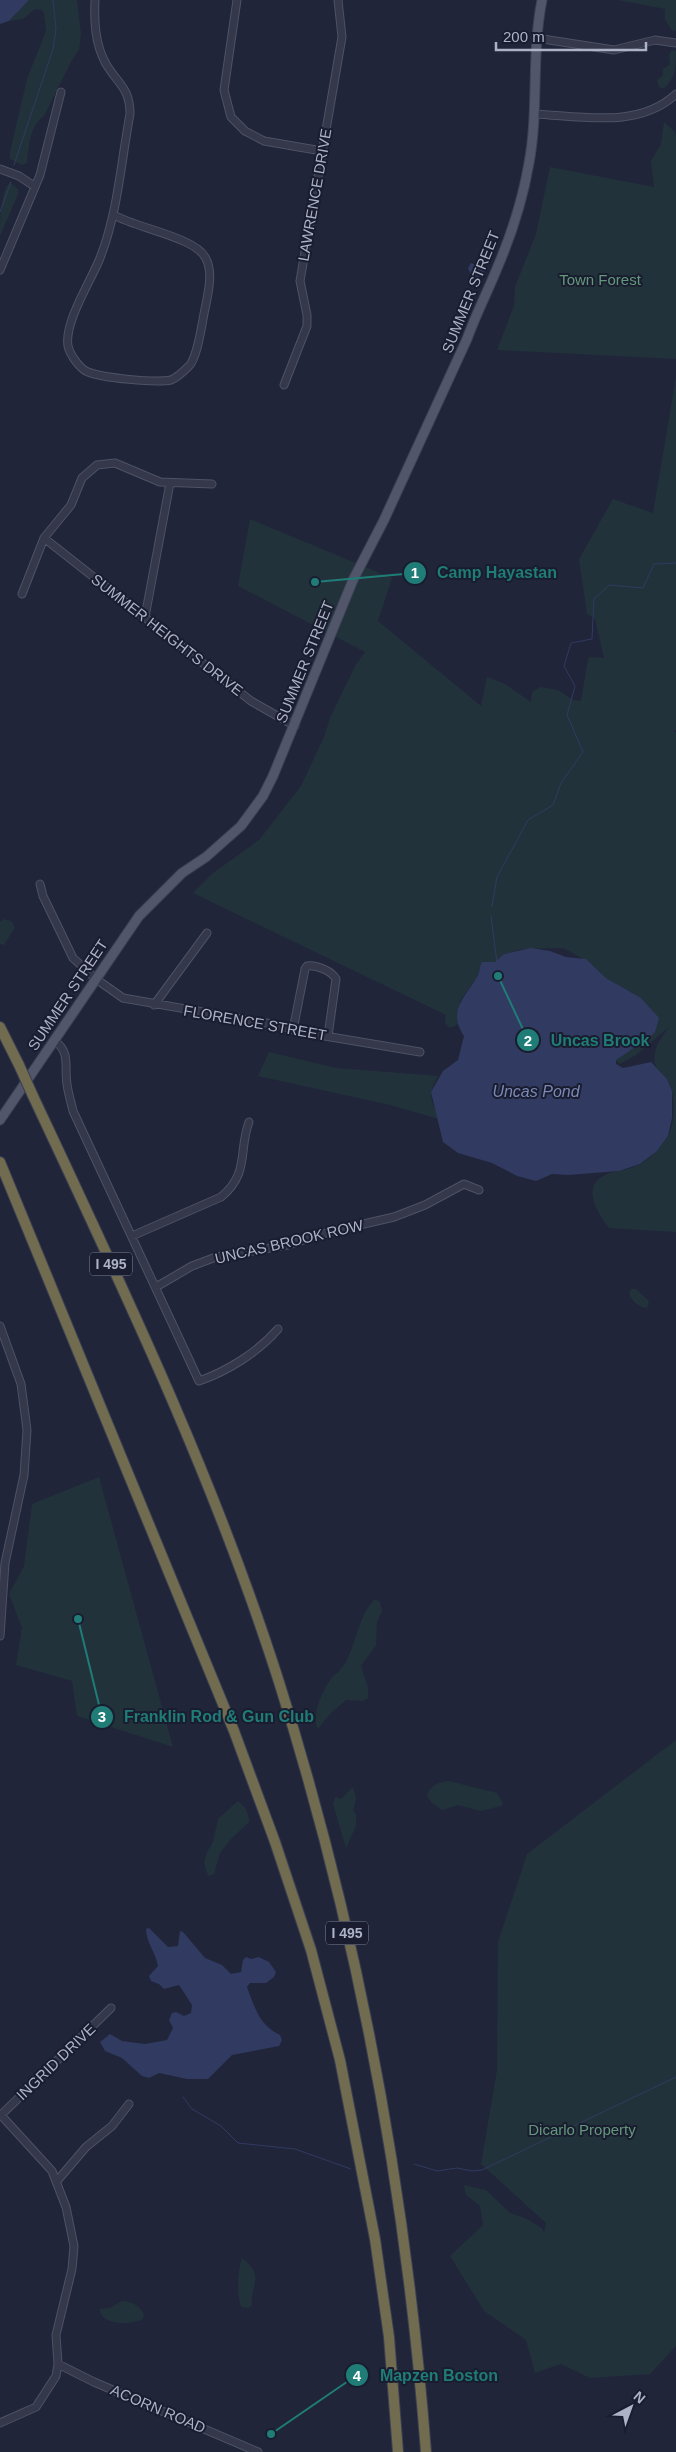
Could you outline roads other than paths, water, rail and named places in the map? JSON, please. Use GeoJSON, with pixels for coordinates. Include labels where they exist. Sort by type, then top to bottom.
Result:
{"type":"FeatureCollection","features":[{"type":"Feature","properties":{"kind":"highway","name":"I 495"},"geometry":{"type":"LineString","coordinates":[[0,1027],[187,1434],[244,1581],[300,1750],[369,2029],[390,2145],[412,2303],[426,2452]]}},
{"type":"Feature","properties":{"kind":"highway","name":"I 495"},"geometry":{"type":"LineString","coordinates":[[0,1162],[234,1731],[275,1842],[311,1950],[340,2060],[370,2205],[389,2337],[398,2452]]}},
{"type":"Feature","properties":{"kind":"main road","name":"SUMMER STREET"},"geometry":{"type":"LineString","coordinates":[[0,1120],[96,980],[131,925],[149,904],[182,872],[232,834],[253,812],[273,776],[295,726],[346,596],[422,438],[498,268],[524,188],[530,161],[534,114],[536,38],[542,0]]}},
{"type":"Feature","properties":{"kind":"street"},"geometry":{"type":"LineString","coordinates":[[95,0],[94,24],[99,49],[107,64],[124,86],[130,100],[130,114],[114,215],[100,258],[71,323],[68,346],[71,355],[87,372],[119,378],[173,379],[190,365],[198,343],[211,274],[205,257],[196,248],[180,240],[124,221],[114,215]]}},
{"type":"Feature","properties":{"kind":"street"},"geometry":{"type":"LineString","coordinates":[[238,0],[224,90],[231,117],[245,131],[264,142],[322,151]]}},
{"type":"Feature","properties":{"kind":"street","name":"LAWRENCE DRIVE"},"geometry":{"type":"LineString","coordinates":[[284,385],[307,326],[307,315],[300,282],[342,37],[338,0]]}},
{"type":"Feature","properties":{"kind":"street"},"geometry":{"type":"LineString","coordinates":[[536,38],[614,50],[655,40],[676,43]]}},
{"type":"Feature","properties":{"kind":"street"},"geometry":{"type":"LineString","coordinates":[[0,270],[30,204],[34,186],[40,175],[61,92]]}},
{"type":"Feature","properties":{"kind":"street"},"geometry":{"type":"LineString","coordinates":[[534,114],[624,117],[658,107],[676,94]]}},
{"type":"Feature","properties":{"kind":"street"},"geometry":{"type":"LineString","coordinates":[[0,169],[19,176],[34,186]]}},
{"type":"Feature","properties":{"kind":"street"},"geometry":{"type":"LineString","coordinates":[[22,594],[44,538],[71,505],[82,478],[97,465],[115,463],[149,479],[170,484],[212,484]]}},
{"type":"Feature","properties":{"kind":"street"},"geometry":{"type":"LineString","coordinates":[[145,618],[170,484]]}},
{"type":"Feature","properties":{"kind":"street","name":"SUMMER HEIGHTS DRIVE"},"geometry":{"type":"LineString","coordinates":[[44,538],[251,701],[295,726]]}},
{"type":"Feature","properties":{"kind":"street","name":"FLORENCE STREET"},"geometry":{"type":"LineString","coordinates":[[40,884],[43,896],[54,916],[66,948],[83,969],[123,998],[420,1052]]}},
{"type":"Feature","properties":{"kind":"street"},"geometry":{"type":"LineString","coordinates":[[154,1005],[207,933]]}},
{"type":"Feature","properties":{"kind":"street"},"geometry":{"type":"LineString","coordinates":[[293,1030],[307,966],[312,966],[332,973],[336,979],[328,1036]]}},
{"type":"Feature","properties":{"kind":"street"},"geometry":{"type":"LineString","coordinates":[[55,1041],[63,1046],[65,1052],[66,1082],[73,1111],[199,1381],[208,1378],[262,1346],[278,1329]]}},
{"type":"Feature","properties":{"kind":"street"},"geometry":{"type":"LineString","coordinates":[[132,1236],[221,1197],[230,1190],[237,1181],[241,1169],[248,1122]]}},
{"type":"Feature","properties":{"kind":"street","name":"UNCAS BROOK ROW"},"geometry":{"type":"LineString","coordinates":[[156,1286],[192,1266],[216,1258],[288,1245],[329,1232],[394,1217],[425,1205],[464,1184],[479,1190]]}},
{"type":"Feature","properties":{"kind":"street"},"geometry":{"type":"LineString","coordinates":[[0,1326],[18,1373],[27,1419],[26,1464],[6,1563],[0,1636]]}},
{"type":"Feature","properties":{"kind":"street","name":"INGRID DRIVE"},"geometry":{"type":"LineString","coordinates":[[0,2114],[111,2008]]}},
{"type":"Feature","properties":{"kind":"street"},"geometry":{"type":"LineString","coordinates":[[57,2181],[86,2147],[112,2126],[129,2104]]}},
{"type":"Feature","properties":{"kind":"street"},"geometry":{"type":"LineString","coordinates":[[0,2114],[15,2133],[45,2160],[57,2181],[66,2207],[74,2246],[72,2269],[56,2335],[58,2364],[56,2376],[36,2407],[0,2423]]}},
{"type":"Feature","properties":{"kind":"street","name":"ACORN ROAD"},"geometry":{"type":"LineString","coordinates":[[58,2364],[94,2382],[258,2452]]}},
{"type":"Feature","properties":{"kind":"water"},"geometry":{"type":"Polygon","coordinates":[[[0,0],[29,0],[9,21],[0,24],[0,0]]]}},
{"type":"Feature","properties":{"kind":"water"},"geometry":{"type":"Polygon","coordinates":[[[471,263],[484,268],[485,272],[478,278],[472,277],[468,268],[471,263]]]}},
{"type":"Feature","properties":{"kind":"water","name":"Uncas Pond"},"geometry":{"type":"Polygon","coordinates":[[[531,948],[550,951],[566,957],[586,959],[606,978],[641,998],[659,1018],[655,1032],[650,1037],[616,1060],[616,1064],[623,1068],[651,1062],[667,1079],[672,1091],[672,1118],[668,1136],[657,1151],[640,1164],[619,1171],[568,1175],[552,1174],[536,1181],[517,1176],[492,1163],[458,1153],[443,1142],[431,1092],[443,1071],[458,1060],[464,1036],[459,1027],[457,1012],[463,998],[477,977],[482,962],[495,962],[504,954],[531,948]]]}},
{"type":"Feature","properties":{"kind":"water"},"geometry":{"type":"Polygon","coordinates":[[[149,1928],[168,1947],[178,1946],[180,1931],[183,1932],[205,1958],[222,1965],[231,1974],[241,1972],[243,1960],[246,1957],[251,1959],[259,1957],[269,1962],[276,1972],[274,1977],[266,1983],[250,1983],[247,1987],[255,2009],[262,2021],[280,2035],[282,2040],[279,2046],[232,2055],[208,2079],[187,2079],[159,2073],[149,2078],[142,2076],[122,2058],[105,2051],[100,2042],[110,2034],[122,2041],[145,2044],[167,2040],[173,2028],[169,2020],[172,2013],[176,2012],[184,2016],[191,2013],[192,2005],[179,1985],[164,1989],[159,1984],[151,1981],[149,1976],[158,1966],[146,1934],[146,1929],[149,1928]]]}},
{"type":"Feature","properties":{"kind":"waterway"},"geometry":{"type":"LineString","coordinates":[[14,165],[53,49],[56,29],[53,0]]}},
{"type":"Feature","properties":{"kind":"waterway"},"geometry":{"type":"LineString","coordinates":[[0,212],[11,182]]}},
{"type":"Feature","properties":{"kind":"waterway"},"geometry":{"type":"LineString","coordinates":[[492,906],[497,877],[528,820],[553,805],[561,783],[583,752],[567,715],[575,686],[564,666],[571,643],[592,639],[594,599],[609,585],[643,588],[654,564],[676,563]]}},
{"type":"Feature","properties":{"kind":"waterway"},"geometry":{"type":"LineString","coordinates":[[491,916],[497,963]]}},
{"type":"Feature","properties":{"kind":"waterway"},"geometry":{"type":"LineString","coordinates":[[414,2164],[437,2171],[457,2168],[472,2171],[482,2170],[676,2077]]}},
{"type":"Feature","properties":{"kind":"waterway"},"geometry":{"type":"LineString","coordinates":[[183,2097],[192,2109],[221,2126],[238,2143],[295,2149],[351,2169]]}},
{"type":"Feature","properties":{"kind":"place","name":"Camp Hayastan"},"geometry":{"type":"Point","coordinates":[315,582]}},
{"type":"Feature","properties":{"kind":"place","name":"Uncas Brook"},"geometry":{"type":"Point","coordinates":[498,976]}},
{"type":"Feature","properties":{"kind":"place","name":"Franklin Rod & Gun Club"},"geometry":{"type":"Point","coordinates":[78,1619]}},
{"type":"Feature","properties":{"kind":"place","name":"Mapzen Boston"},"geometry":{"type":"Point","coordinates":[271,2434]}},
{"type":"Feature","properties":{"kind":"park label","name":"Town Forest"},"geometry":{"type":"Point","coordinates":[600,280]}},
{"type":"Feature","properties":{"kind":"park label","name":"Dicarlo Property"},"geometry":{"type":"Point","coordinates":[582,2130]}}]}
